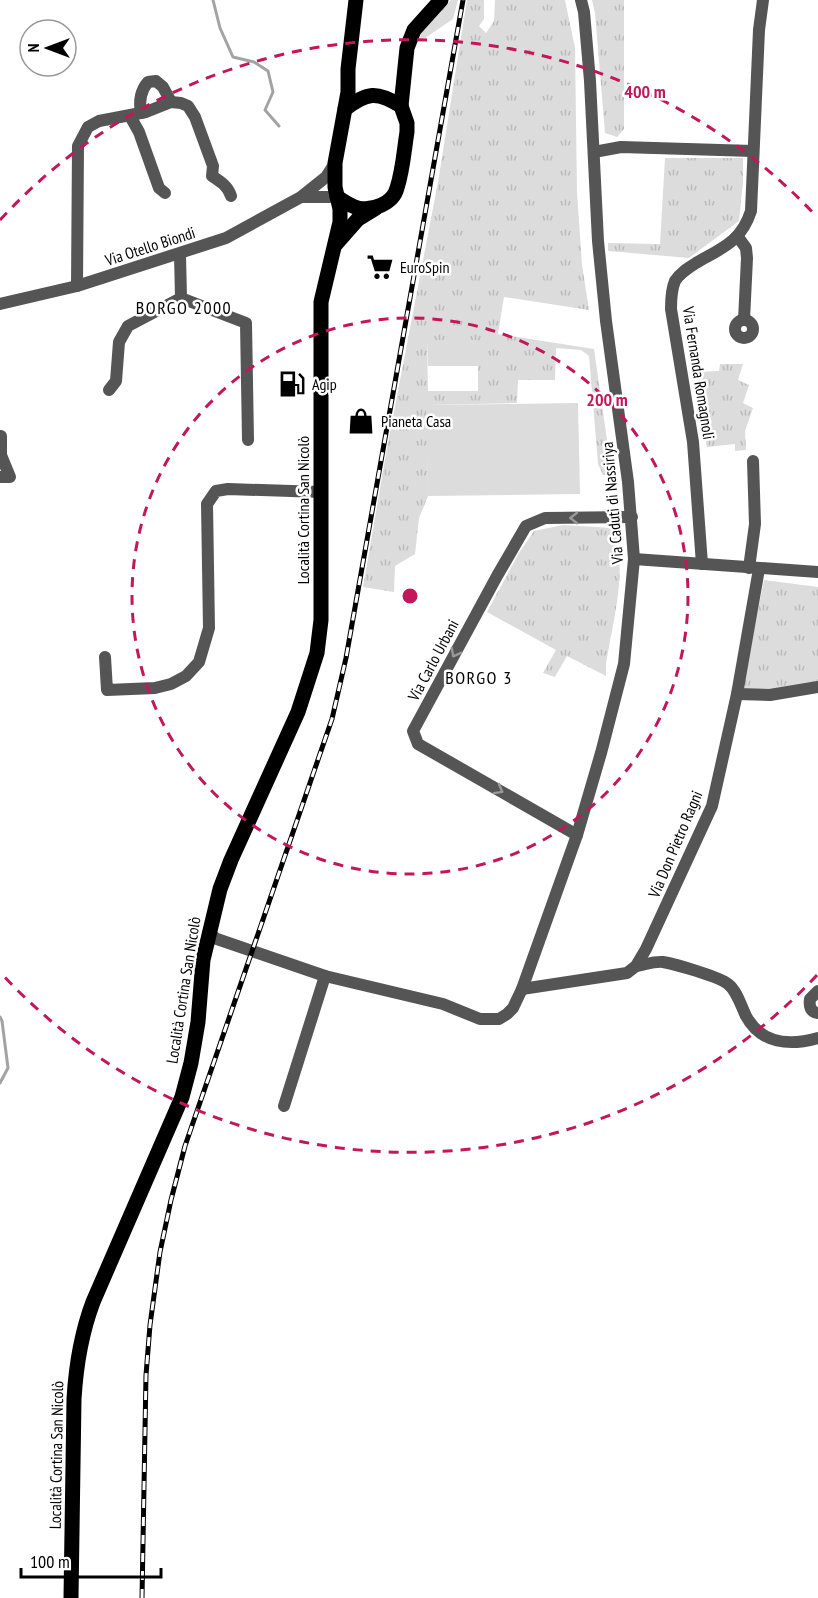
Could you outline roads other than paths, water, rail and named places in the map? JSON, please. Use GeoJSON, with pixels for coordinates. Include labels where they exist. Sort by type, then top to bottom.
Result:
{"type":"FeatureCollection","features":[{"type":"Feature","properties":{"kind":"main road"},"geometry":{"type":"LineString","coordinates":[[356,0],[345,109],[335,163],[337,196],[348,205],[360,209],[379,206],[389,201],[397,190],[407,132],[407,123],[401,106],[406,48],[414,30],[441,0]]}},
{"type":"Feature","properties":{"kind":"main road"},"geometry":{"type":"LineString","coordinates":[[345,109],[359,98],[374,95],[395,84],[404,66]]}},
{"type":"Feature","properties":{"kind":"main road"},"geometry":{"type":"LineString","coordinates":[[348,69],[354,81],[374,95],[401,106]]}},
{"type":"Feature","properties":{"kind":"main road","name":"Località Cortina San Nicolò"},"geometry":{"type":"LineString","coordinates":[[70,1598],[74,1399],[76,1367],[84,1328],[93,1302],[182,1097],[198,1022],[203,960],[220,889],[298,712],[317,653],[321,620],[321,302],[336,243],[340,210],[337,196]]}},
{"type":"Feature","properties":{"kind":"main road","name":"Località Cortina San Nicolò"},"geometry":{"type":"LineString","coordinates":[[336,243],[358,219],[379,206]]}},
{"type":"Feature","properties":{"kind":"street","name":"Via Caduti di Nassiriya"},"geometry":{"type":"LineString","coordinates":[[208,933],[217,939],[326,976],[443,1004],[480,1019],[498,1019],[513,1008],[522,989],[577,835],[624,664],[634,559],[632,517],[598,242],[594,152],[585,24],[581,0]]}},
{"type":"Feature","properties":{"kind":"street"},"geometry":{"type":"LineString","coordinates":[[744,320],[747,258],[746,248],[738,237],[747,225],[751,211],[759,30],[763,0]]}},
{"type":"Feature","properties":{"kind":"street"},"geometry":{"type":"LineString","coordinates":[[165,193],[159,188],[139,132],[136,115],[144,86],[148,82],[156,81],[163,87],[171,102]]}},
{"type":"Feature","properties":{"kind":"street"},"geometry":{"type":"LineString","coordinates":[[77,286],[78,146],[88,127],[99,121],[136,115],[171,102],[188,106],[195,117],[213,166],[212,176],[229,190],[231,196]]}},
{"type":"Feature","properties":{"kind":"street"},"geometry":{"type":"LineString","coordinates":[[594,152],[621,147],[753,152]]}},
{"type":"Feature","properties":{"kind":"street","name":"Via Otello Biondi"},"geometry":{"type":"LineString","coordinates":[[0,304],[77,286],[180,255],[226,238],[301,197],[326,177],[335,163]]}},
{"type":"Feature","properties":{"kind":"street","name":"Via Otello Biondi"},"geometry":{"type":"LineString","coordinates":[[301,197],[337,196]]}},
{"type":"Feature","properties":{"kind":"street","name":"Via Fernanda Romagnoli"},"geometry":{"type":"LineString","coordinates":[[702,564],[693,442],[671,309],[672,294],[676,281],[685,269],[738,237]]}},
{"type":"Feature","properties":{"kind":"street"},"geometry":{"type":"LineString","coordinates":[[180,255],[182,298]]}},
{"type":"Feature","properties":{"kind":"street"},"geometry":{"type":"LineString","coordinates":[[109,390],[116,381],[119,342],[128,326],[182,298],[246,323],[248,440]]}},
{"type":"Feature","properties":{"kind":"street"},"geometry":{"type":"LineString","coordinates":[[0,477],[10,477],[1,455],[1,436]]}},
{"type":"Feature","properties":{"kind":"street","name":"Via Don Pietro Ragni"},"geometry":{"type":"LineString","coordinates":[[636,966],[712,806],[737,694],[754,569],[753,461]]}},
{"type":"Feature","properties":{"kind":"street"},"geometry":{"type":"LineString","coordinates":[[105,657],[107,690],[155,688],[171,684],[186,676],[199,662],[209,628],[207,504],[216,491],[228,489],[321,492]]}},
{"type":"Feature","properties":{"kind":"street","name":"Via Carlo Urbani"},"geometry":{"type":"LineString","coordinates":[[577,835],[418,744],[413,731],[496,576],[526,526],[544,518],[632,517]]}},
{"type":"Feature","properties":{"kind":"street"},"geometry":{"type":"LineString","coordinates":[[634,559],[818,573]]}},
{"type":"Feature","properties":{"kind":"street"},"geometry":{"type":"LineString","coordinates":[[737,694],[770,695],[818,687]]}},
{"type":"Feature","properties":{"kind":"street"},"geometry":{"type":"LineString","coordinates":[[522,989],[627,973],[636,966],[662,962],[714,976],[729,984],[753,1027],[762,1035],[773,1040],[798,1042],[818,1038]]}},
{"type":"Feature","properties":{"kind":"street"},"geometry":{"type":"LineString","coordinates":[[284,1106],[326,976]]}},
{"type":"Feature","properties":{"kind":"street"},"geometry":{"type":"LineString","coordinates":[[818,991],[810,999],[809,1005],[811,1010],[818,1013]]}},
{"type":"Feature","properties":{"kind":"waterway"},"geometry":{"type":"LineString","coordinates":[[213,0],[220,28],[233,57],[254,62],[268,71],[273,92],[265,110],[279,126]]}},
{"type":"Feature","properties":{"kind":"waterway"},"geometry":{"type":"LineString","coordinates":[[0,1017],[8,1068],[0,1083]]}},
{"type":"Feature","properties":{"kind":"railway"},"geometry":{"type":"LineString","coordinates":[[142,1598],[146,1375],[160,1252],[185,1146],[332,719],[346,658],[463,0]]}},
{"type":"Feature","properties":{"kind":"place","name":"EuroSpin"},"geometry":{"type":"Point","coordinates":[380,267]}},
{"type":"Feature","properties":{"kind":"place","name":"Agip"},"geometry":{"type":"Point","coordinates":[292,384]}},
{"type":"Feature","properties":{"kind":"place","name":"Pianeta Casa"},"geometry":{"type":"Point","coordinates":[361,421]}},
{"type":"Feature","properties":{"kind":"district","name":"BORGO 2000"},"geometry":{"type":"Point","coordinates":[184,308]}},
{"type":"Feature","properties":{"kind":"district","name":"BORGO 3"},"geometry":{"type":"Point","coordinates":[479,678]}}]}
